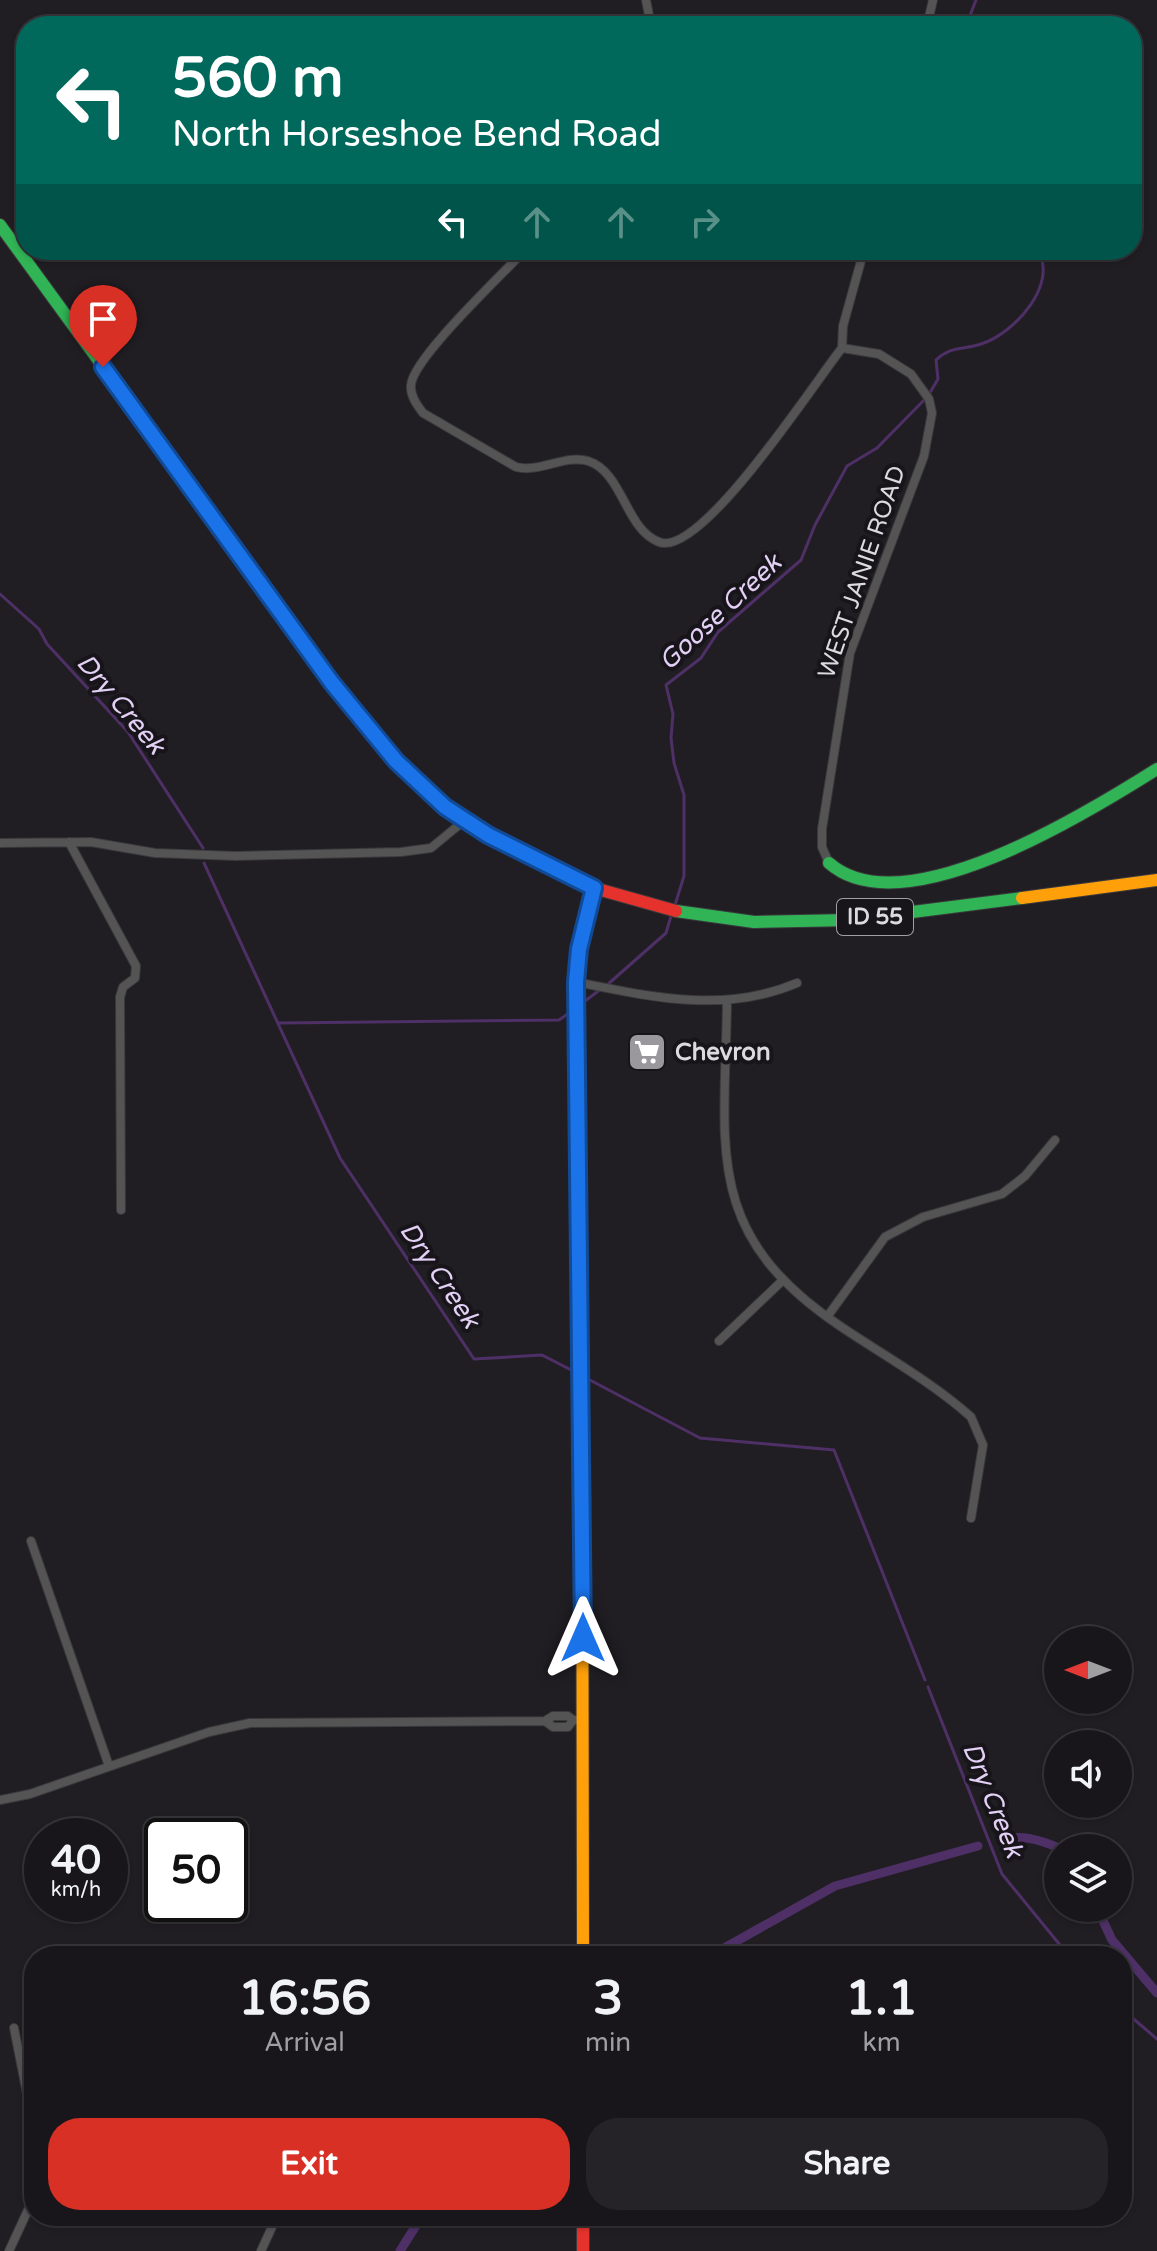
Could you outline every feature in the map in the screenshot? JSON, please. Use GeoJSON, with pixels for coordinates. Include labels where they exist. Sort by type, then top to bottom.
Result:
{"type":"FeatureCollection","features":[{"type":"Feature","properties":{"kind":"main road","name":"ID 55"},"geometry":{"type":"LineString","coordinates":[[0,225],[16,247]]}},
{"type":"Feature","properties":{"kind":"main road","name":"ID 55"},"geometry":{"type":"LineString","coordinates":[[25,260],[350,708],[396,761],[445,807],[534,860],[594,888],[697,915],[783,923],[850,920],[1157,880]]}},
{"type":"Feature","properties":{"kind":"main road"},"geometry":{"type":"LineString","coordinates":[[829,863],[839,873],[863,883],[900,881],[967,868],[1042,839],[1157,769]]}},
{"type":"Feature","properties":{"kind":"main road"},"geometry":{"type":"LineString","coordinates":[[583,1946],[578,1720],[582,1365],[576,982],[579,949],[594,888]]}},
{"type":"Feature","properties":{"kind":"main road"},"geometry":{"type":"LineString","coordinates":[[583,2226],[583,2251]]}},
{"type":"Feature","properties":{"kind":"street"},"geometry":{"type":"LineString","coordinates":[[516,260],[422,361],[411,386],[414,400],[423,413],[516,467],[528,470],[579,460],[600,467],[648,536],[664,544],[671,544],[693,530],[768,451],[842,348],[846,314],[861,260]]}},
{"type":"Feature","properties":{"kind":"street","name":"WEST JANIE ROAD"},"geometry":{"type":"LineString","coordinates":[[829,863],[822,847],[822,829],[844,677],[924,456],[932,413],[929,399],[911,374],[879,354],[842,348]]}},
{"type":"Feature","properties":{"kind":"street"},"geometry":{"type":"LineString","coordinates":[[0,843],[91,842],[155,853],[235,856],[401,852],[431,848],[466,820]]}},
{"type":"Feature","properties":{"kind":"street"},"geometry":{"type":"LineString","coordinates":[[69,842],[136,966],[135,978],[123,987],[120,997],[121,1210]]}},
{"type":"Feature","properties":{"kind":"street"},"geometry":{"type":"LineString","coordinates":[[576,982],[664,999],[727,1002],[778,991],[797,983]]}},
{"type":"Feature","properties":{"kind":"street"},"geometry":{"type":"LineString","coordinates":[[727,1002],[727,1172],[744,1227],[782,1281],[827,1317],[961,1408],[976,1425],[983,1445],[971,1518]]}},
{"type":"Feature","properties":{"kind":"street"},"geometry":{"type":"LineString","coordinates":[[827,1317],[885,1237],[923,1217],[1002,1194],[1025,1176],[1055,1140]]}},
{"type":"Feature","properties":{"kind":"street"},"geometry":{"type":"LineString","coordinates":[[719,1341],[782,1281]]}},
{"type":"Feature","properties":{"kind":"street"},"geometry":{"type":"LineString","coordinates":[[31,1541],[109,1766]]}},
{"type":"Feature","properties":{"kind":"street"},"geometry":{"type":"LineString","coordinates":[[0,1800],[209,1732],[250,1723],[545,1721],[553,1716],[578,1720]]}},
{"type":"Feature","properties":{"kind":"street"},"geometry":{"type":"LineString","coordinates":[[14,2028],[24,2078]]}},
{"type":"Feature","properties":{"kind":"street"},"geometry":{"type":"LineString","coordinates":[[9,2251],[24,2219]]}},
{"type":"Feature","properties":{"kind":"street"},"geometry":{"type":"LineString","coordinates":[[261,2251],[272,2226]]}},
{"type":"Feature","properties":{"kind":"waterway","name":"Goose Creek"},"geometry":{"type":"LineString","coordinates":[[970,16],[976,0]]}},
{"type":"Feature","properties":{"kind":"waterway","name":"Goose Creek"},"geometry":{"type":"LineString","coordinates":[[675,905],[684,876],[684,795],[674,763],[671,738],[673,714],[666,685],[701,658],[718,632],[801,560],[815,525],[847,466],[877,448],[928,396],[938,379],[936,360],[952,350],[994,338],[1019,319],[1038,292],[1043,277],[1042,260]]}},
{"type":"Feature","properties":{"kind":"waterway","name":"Dry Creek"},"geometry":{"type":"LineString","coordinates":[[0,594],[39,629],[47,644],[128,732],[203,848]]}},
{"type":"Feature","properties":{"kind":"waterway","name":"Dry Creek"},"geometry":{"type":"LineString","coordinates":[[204,863],[340,1158],[474,1359],[542,1355],[579,1374]]}},
{"type":"Feature","properties":{"kind":"waterway","name":"Goose Creek"},"geometry":{"type":"LineString","coordinates":[[607,985],[666,933],[671,916]]}},
{"type":"Feature","properties":{"kind":"waterway","name":"Goose Creek"},"geometry":{"type":"LineString","coordinates":[[581,1004],[601,989]]}},
{"type":"Feature","properties":{"kind":"waterway","name":"Goose Creek"},"geometry":{"type":"LineString","coordinates":[[279,1023],[559,1020],[572,1011]]}},
{"type":"Feature","properties":{"kind":"waterway","name":"Dry Creek"},"geometry":{"type":"LineString","coordinates":[[586,1378],[700,1438],[834,1450],[925,1680]]}},
{"type":"Feature","properties":{"kind":"waterway","name":"Dry Creek"},"geometry":{"type":"LineString","coordinates":[[928,1687],[1002,1874],[1061,1946]]}},
{"type":"Feature","properties":{"kind":"waterway"},"geometry":{"type":"LineString","coordinates":[[1000,1839],[1016,1837],[1044,1842]]}},
{"type":"Feature","properties":{"kind":"waterway"},"geometry":{"type":"LineString","coordinates":[[728,1946],[835,1886],[978,1846]]}},
{"type":"Feature","properties":{"kind":"waterway"},"geometry":{"type":"LineString","coordinates":[[1104,1922],[1117,1946]]}},
{"type":"Feature","properties":{"kind":"waterway"},"geometry":{"type":"LineString","coordinates":[[1132,1964],[1157,1993]]}},
{"type":"Feature","properties":{"kind":"waterway","name":"Dry Creek"},"geometry":{"type":"LineString","coordinates":[[1132,2018],[1157,2039]]}},
{"type":"Feature","properties":{"kind":"waterway"},"geometry":{"type":"LineString","coordinates":[[400,2251],[416,2226]]}},
{"type":"Feature","properties":{"kind":"traffic: fast"},"geometry":{"type":"LineString","coordinates":[[0,225],[16,247]]}},
{"type":"Feature","properties":{"kind":"traffic: fast"},"geometry":{"type":"LineString","coordinates":[[26,260],[258,579]]}},
{"type":"Feature","properties":{"kind":"traffic: fast"},"geometry":{"type":"LineString","coordinates":[[829,863],[862,879],[902,882],[947,873],[1043,835],[1157,769]]}},
{"type":"Feature","properties":{"kind":"traffic: fast"},"geometry":{"type":"LineString","coordinates":[[676,911],[754,922],[850,920],[1022,898]]}},
{"type":"Feature","properties":{"kind":"traffic: slow"},"geometry":{"type":"LineString","coordinates":[[1022,898],[1157,880]]}},
{"type":"Feature","properties":{"kind":"traffic: slow"},"geometry":{"type":"LineString","coordinates":[[582,1381],[583,1946]]}},
{"type":"Feature","properties":{"kind":"traffic: jam"},"geometry":{"type":"LineString","coordinates":[[258,579],[370,733],[445,807],[488,835],[594,888],[676,911]]}},
{"type":"Feature","properties":{"kind":"traffic: jam"},"geometry":{"type":"LineString","coordinates":[[582,1381],[576,982],[579,949],[594,888]]}},
{"type":"Feature","properties":{"kind":"traffic: jam"},"geometry":{"type":"LineString","coordinates":[[583,2226],[583,2251]]}},
{"type":"Feature","properties":{"kind":"place","name":"Chevron"},"geometry":{"type":"Point","coordinates":[647,1052]}},
{"type":"Feature","properties":{"kind":"route"},"geometry":{"type":"LineString","coordinates":[[103,367],[332,683],[396,761],[445,807],[488,835],[594,888],[576,966],[583,1638]]}}]}
